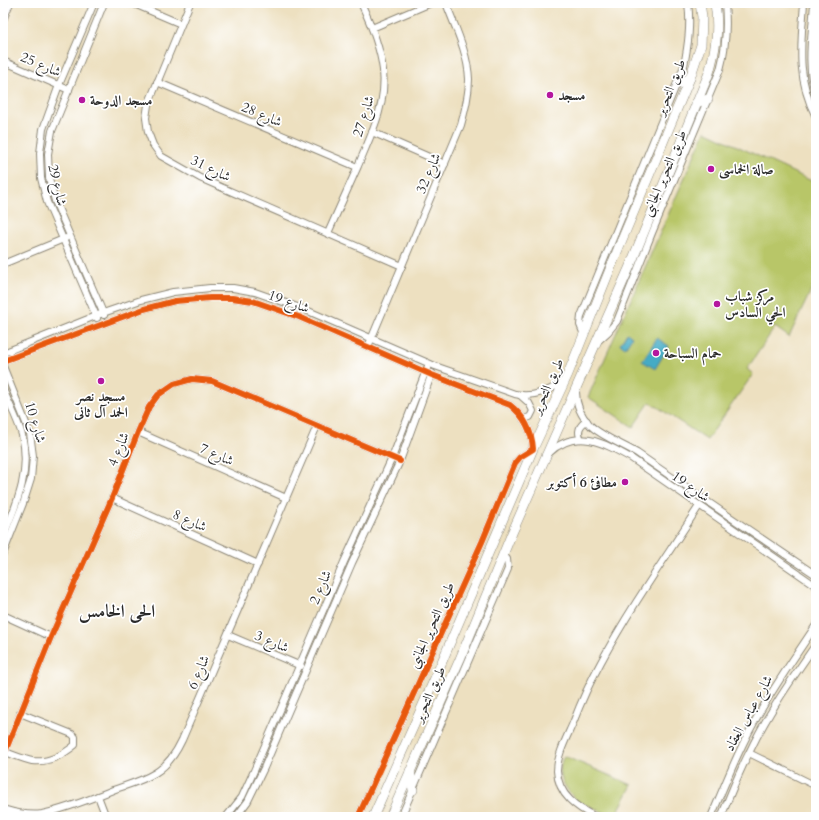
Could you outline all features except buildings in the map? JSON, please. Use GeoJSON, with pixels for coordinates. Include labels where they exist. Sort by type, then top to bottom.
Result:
{"type":"FeatureCollection","features":[{"type":"Feature","properties":{"kind":"street"},"geometry":{"type":"LineString","coordinates":[[3,20],[10,3]]}},
{"type":"Feature","properties":{"kind":"street","name":"شارع 29"},"geometry":{"type":"LineString","coordinates":[[94,3],[59,85],[43,129],[40,153],[41,178],[47,202],[100,325]]}},
{"type":"Feature","properties":{"kind":"street","name":"شارع 29"},"geometry":{"type":"LineString","coordinates":[[104,3],[52,131],[48,154],[49,178],[55,201],[107,322]]}},
{"type":"Feature","properties":{"kind":"street"},"geometry":{"type":"LineString","coordinates":[[132,3],[181,24]]}},
{"type":"Feature","properties":{"kind":"street","name":"شارع 31"},"geometry":{"type":"LineString","coordinates":[[190,3],[148,105],[146,118],[148,132],[153,145],[161,156],[200,178],[402,266]]}},
{"type":"Feature","properties":{"kind":"street","name":"شارع 27"},"geometry":{"type":"LineString","coordinates":[[328,233],[380,112],[383,91],[383,69],[372,28],[361,3]]}},
{"type":"Feature","properties":{"kind":"street"},"geometry":{"type":"LineString","coordinates":[[372,28],[431,3]]}},
{"type":"Feature","properties":{"kind":"street","name":"شارع 32"},"geometry":{"type":"LineString","coordinates":[[368,347],[461,124],[467,102],[469,79],[466,56],[446,3]]}},
{"type":"Feature","properties":{"kind":"street","name":"طريق التحرير الجانبى"},"geometry":{"type":"LineString","coordinates":[[584,335],[580,325],[581,316],[678,84],[684,66],[689,41],[690,15],[688,3]]}},
{"type":"Feature","properties":{"kind":"street","name":"طريق التحرير"},"geometry":{"type":"LineString","coordinates":[[373,817],[446,653],[533,449],[567,376],[607,275],[690,78],[701,45],[702,17],[700,3]]}},
{"type":"Feature","properties":{"kind":"street","name":"طريق التحرير"},"geometry":{"type":"LineString","coordinates":[[390,817],[460,659],[503,554],[624,280],[709,73],[716,48],[717,17],[715,3]]}},
{"type":"Feature","properties":{"kind":"street","name":"طريق التحرير الجانبى"},"geometry":{"type":"LineString","coordinates":[[596,342],[618,321],[652,233],[720,70],[726,30],[725,3]]}},
{"type":"Feature","properties":{"kind":"street"},"geometry":{"type":"LineString","coordinates":[[804,3],[801,58],[804,89],[816,117]]}},
{"type":"Feature","properties":{"kind":"street"},"geometry":{"type":"LineString","coordinates":[[814,3],[810,64],[813,87],[816,96]]}},
{"type":"Feature","properties":{"kind":"street","name":"شارع 25"},"geometry":{"type":"LineString","coordinates":[[3,61],[69,90]]}},
{"type":"Feature","properties":{"kind":"street"},"geometry":{"type":"LineString","coordinates":[[678,84],[690,78]]}},
{"type":"Feature","properties":{"kind":"street","name":"شارع 28"},"geometry":{"type":"LineString","coordinates":[[157,82],[357,167]]}},
{"type":"Feature","properties":{"kind":"street"},"geometry":{"type":"LineString","coordinates":[[804,89],[813,87]]}},
{"type":"Feature","properties":{"kind":"street"},"geometry":{"type":"LineString","coordinates":[[696,103],[708,99]]}},
{"type":"Feature","properties":{"kind":"street"},"geometry":{"type":"LineString","coordinates":[[372,132],[444,164]]}},
{"type":"Feature","properties":{"kind":"street"},"geometry":{"type":"LineString","coordinates":[[3,264],[70,236]]}},
{"type":"Feature","properties":{"kind":"street"},"geometry":{"type":"LineString","coordinates":[[619,247],[625,256],[635,254]]}},
{"type":"Feature","properties":{"kind":"street"},"geometry":{"type":"LineString","coordinates":[[607,275],[618,274],[624,280]]}},
{"type":"Feature","properties":{"kind":"street","name":"شارع 19"},"geometry":{"type":"LineString","coordinates":[[3,353],[103,313],[141,300],[173,292],[210,288],[232,288],[255,292],[306,310],[435,366],[520,395],[535,394],[549,389],[562,382],[567,376]]}},
{"type":"Feature","properties":{"kind":"street","name":"شارع 19"},"geometry":{"type":"LineString","coordinates":[[3,361],[144,309],[175,301],[210,298],[232,298],[253,301],[286,312],[432,375],[510,405],[523,419],[530,434],[533,449]]}},
{"type":"Feature","properties":{"kind":"street","name":"شارع 2"},"geometry":{"type":"LineString","coordinates":[[226,817],[242,797],[344,562],[392,458],[429,363]]}},
{"type":"Feature","properties":{"kind":"street","name":"شارع 10"},"geometry":{"type":"LineString","coordinates":[[3,366],[30,433],[33,456],[32,479],[5,545],[3,554]]}},
{"type":"Feature","properties":{"kind":"street","name":"شارع 2"},"geometry":{"type":"LineString","coordinates":[[236,817],[248,801],[264,768],[352,563],[400,462],[435,366]]}},
{"type":"Feature","properties":{"kind":"street","name":"شارع 4"},"geometry":{"type":"LineString","coordinates":[[4,755],[50,637],[112,498],[138,432],[149,408],[158,395],[174,384],[192,379],[212,381],[400,462]]}},
{"type":"Feature","properties":{"kind":"street","name":"شارع 19"},"geometry":{"type":"LineString","coordinates":[[576,387],[578,405],[583,416],[593,428],[816,575]]}},
{"type":"Feature","properties":{"kind":"street","name":"شارع 10"},"geometry":{"type":"LineString","coordinates":[[3,389],[22,434],[25,456],[24,478],[18,499],[3,537]]}},
{"type":"Feature","properties":{"kind":"street"},"geometry":{"type":"LineString","coordinates":[[520,395],[529,403],[533,411],[530,417],[523,419]]}},
{"type":"Feature","properties":{"kind":"street"},"geometry":{"type":"LineString","coordinates":[[581,439],[578,434],[579,428],[587,421]]}},
{"type":"Feature","properties":{"kind":"street","name":"شارع 6"},"geometry":{"type":"LineString","coordinates":[[3,809],[19,814],[41,814],[98,796],[156,773],[167,764],[176,753],[317,426]]}},
{"type":"Feature","properties":{"kind":"street","name":"شارع 7"},"geometry":{"type":"LineString","coordinates":[[138,432],[286,498]]}},
{"type":"Feature","properties":{"kind":"street","name":"شارع 19"},"geometry":{"type":"LineString","coordinates":[[546,456],[559,445],[581,439],[603,442],[633,455],[699,506],[816,586]]}},
{"type":"Feature","properties":{"kind":"street","name":"طريق التحرير الجانبى"},"geometry":{"type":"LineString","coordinates":[[358,817],[482,542],[515,463],[520,457],[533,449]]}},
{"type":"Feature","properties":{"kind":"street","name":"شارع 8"},"geometry":{"type":"LineString","coordinates":[[112,498],[258,564]]}},
{"type":"Feature","properties":{"kind":"street"},"geometry":{"type":"LineString","coordinates":[[596,817],[576,805],[562,790],[557,772],[562,747],[601,661],[699,506]]}},
{"type":"Feature","properties":{"kind":"street"},"geometry":{"type":"LineString","coordinates":[[401,817],[508,569],[507,559],[503,554]]}},
{"type":"Feature","properties":{"kind":"street"},"geometry":{"type":"LineString","coordinates":[[3,615],[50,637]]}},
{"type":"Feature","properties":{"kind":"street","name":"شارع عباس العقاد"},"geometry":{"type":"LineString","coordinates":[[711,817],[741,748],[759,713],[816,625]]}},
{"type":"Feature","properties":{"kind":"street","name":"شارع 3"},"geometry":{"type":"LineString","coordinates":[[228,635],[306,668]]}},
{"type":"Feature","properties":{"kind":"street","name":"شارع عباس العقاد"},"geometry":{"type":"LineString","coordinates":[[721,817],[748,753],[771,711],[816,644]]}},
{"type":"Feature","properties":{"kind":"street"},"geometry":{"type":"LineString","coordinates":[[446,653],[450,659],[460,659]]}},
{"type":"Feature","properties":{"kind":"street"},"geometry":{"type":"LineString","coordinates":[[435,678],[442,679],[448,686]]}},
{"type":"Feature","properties":{"kind":"street"},"geometry":{"type":"LineString","coordinates":[[4,755],[32,761],[46,760],[60,755],[75,745],[75,737],[72,734],[20,713]]}},
{"type":"Feature","properties":{"kind":"street"},"geometry":{"type":"LineString","coordinates":[[748,753],[816,786]]}},
{"type":"Feature","properties":{"kind":"street"},"geometry":{"type":"LineString","coordinates":[[410,771],[413,790]]}},
{"type":"Feature","properties":{"kind":"street"},"geometry":{"type":"LineString","coordinates":[[98,796],[106,817]]}},
{"type":"Feature","properties":{"kind":"street"},"geometry":{"type":"LineString","coordinates":[[242,797],[248,801]]}},
{"type":"Feature","properties":{"kind":"green space","name":"مركز شباب الحي السادس"},"geometry":{"type":"Polygon","coordinates":[[[705,131],[816,183],[816,280],[789,337],[775,327],[747,369],[753,374],[707,440],[650,402],[633,427],[588,397],[705,131]]]}},
{"type":"Feature","properties":{"kind":"green space"},"geometry":{"type":"Polygon","coordinates":[[[564,756],[632,785],[615,817],[577,801],[572,796],[562,780],[560,768],[564,756]]]}},
{"type":"Feature","properties":{"kind":"water"},"geometry":{"type":"Polygon","coordinates":[[[627,333],[632,337],[625,348],[620,344],[627,333]]]}},
{"type":"Feature","properties":{"kind":"water","name":"حمام السباحة"},"geometry":{"type":"Polygon","coordinates":[[[657,338],[669,346],[655,369],[642,361],[657,338]]]}},
{"type":"Feature","properties":{"kind":"cycle path"},"geometry":{"type":"LineString","coordinates":[[3,361],[144,309],[175,301],[232,298],[253,301],[299,317],[432,375],[510,405],[523,419],[529,430],[533,449],[520,457],[515,463],[482,542],[358,817]]}},
{"type":"Feature","properties":{"kind":"cycle path"},"geometry":{"type":"LineString","coordinates":[[3,757],[51,637],[112,498],[138,432],[149,407],[158,395],[174,384],[192,379],[212,381],[400,461]]}},
{"type":"Feature","properties":{"kind":"place","name":"مسجد"},"geometry":{"type":"Point","coordinates":[550,95]}},
{"type":"Feature","properties":{"kind":"place","name":"مسجد الدوحة"},"geometry":{"type":"Point","coordinates":[82,100]}},
{"type":"Feature","properties":{"kind":"place","name":"صالة الخماسى"},"geometry":{"type":"Point","coordinates":[711,169]}},
{"type":"Feature","properties":{"kind":"place","name":"مركز شباب الحي السادس"},"geometry":{"type":"Point","coordinates":[717,304]}},
{"type":"Feature","properties":{"kind":"place","name":"حمام السباحة"},"geometry":{"type":"Point","coordinates":[656,353]}},
{"type":"Feature","properties":{"kind":"place","name":"مسجد نصر الحمد آل ثانى"},"geometry":{"type":"Point","coordinates":[101,381]}},
{"type":"Feature","properties":{"kind":"place","name":"مطافئ 6 أكتوبر"},"geometry":{"type":"Point","coordinates":[625,482]}},
{"type":"Feature","properties":{"kind":"district","name":"الحى الخامس"},"geometry":{"type":"Point","coordinates":[117,611]}}]}
